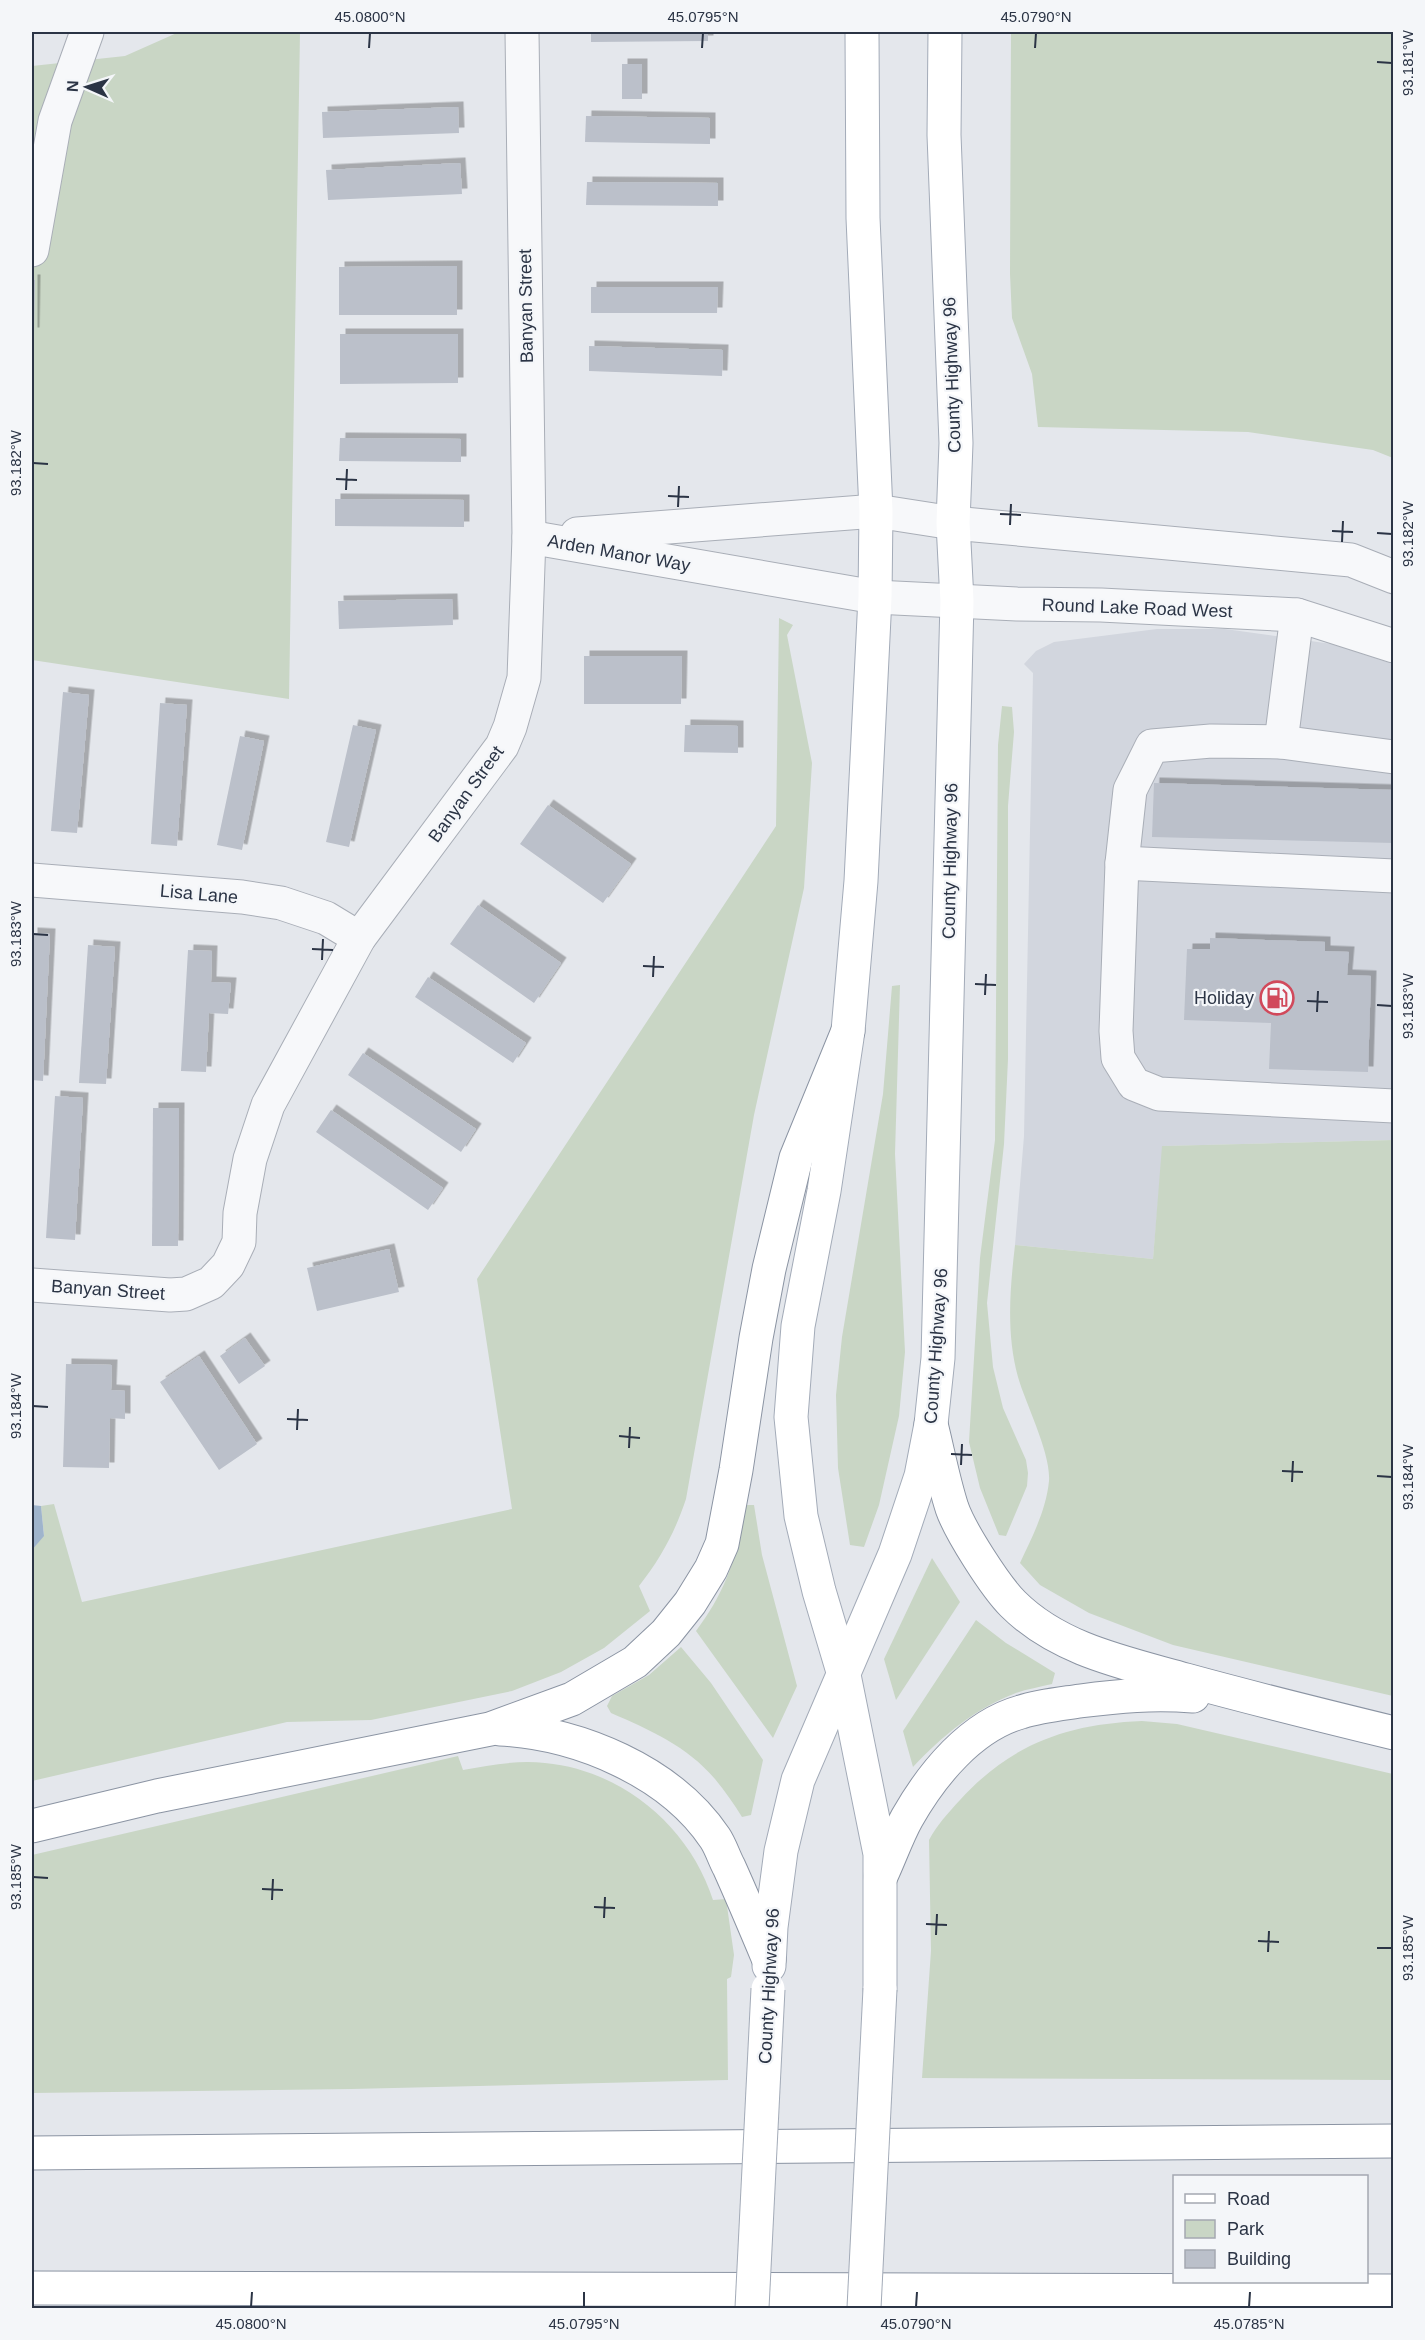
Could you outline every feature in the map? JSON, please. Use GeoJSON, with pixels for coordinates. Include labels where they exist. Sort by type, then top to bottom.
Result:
{"type":"FeatureCollection","features":[{"type":"Feature","properties":{"kind":"main road"},"geometry":{"type":"LineString","coordinates":[[862,32],[863,218],[876,511],[875,597],[861,881],[848,1031],[824,1191],[798,1326],[791,1417],[801,1516],[819,1591],[844,1675],[880,1854],[880,1989],[864,2308]]}},
{"type":"Feature","properties":{"kind":"main road","name":"County Highway 96"},"geometry":{"type":"LineString","coordinates":[[752,2308],[768,1974],[771,1927],[781,1851],[798,1780],[895,1554],[921,1476],[931,1424],[938,1358],[957,601],[953,523],[956,443],[944,135],[945,32]]}},
{"type":"Feature","properties":{"kind":"main road"},"geometry":{"type":"LineString","coordinates":[[32,1826],[157,1796],[490,1729],[572,1699],[635,1662],[673,1625],[711,1569],[722,1544],[768,1269],[796,1158],[848,1031]]}},
{"type":"Feature","properties":{"kind":"main road"},"geometry":{"type":"LineString","coordinates":[[931,1424],[953,1510],[975,1551],[1013,1604],[1060,1638],[1104,1657],[1263,1702],[1394,1733]]}},
{"type":"Feature","properties":{"kind":"main road"},"geometry":{"type":"LineString","coordinates":[[881,1876],[906,1819],[945,1763],[987,1727],[1019,1712],[1056,1704],[1155,1693],[1263,1702]]}},
{"type":"Feature","properties":{"kind":"main road"},"geometry":{"type":"LineString","coordinates":[[490,1729],[528,1731],[564,1739],[616,1757],[651,1778],[688,1807],[715,1839],[768,1974]]}},
{"type":"Feature","properties":{"kind":"main road"},"geometry":{"type":"LineString","coordinates":[[32,2153],[1394,2141]]}},
{"type":"Feature","properties":{"kind":"main road"},"geometry":{"type":"LineString","coordinates":[[32,2288],[1394,2291]]}},
{"type":"Feature","properties":{"kind":"street"},"geometry":{"type":"LineString","coordinates":[[32,250],[55,121],[87,32]]}},
{"type":"Feature","properties":{"kind":"street","name":"Banyan Street"},"geometry":{"type":"LineString","coordinates":[[32,1285],[170,1295],[186,1294],[211,1283],[228,1265],[239,1242],[240,1213],[250,1159],[268,1105],[359,938],[502,746],[510,728],[524,678],[529,537],[522,32]]}},
{"type":"Feature","properties":{"kind":"street"},"geometry":{"type":"LineString","coordinates":[[876,511],[953,523],[1351,560],[1394,577]]}},
{"type":"Feature","properties":{"kind":"street","name":"Arden Manor Way"},"geometry":{"type":"LineString","coordinates":[[529,537],[876,511]]}},
{"type":"Feature","properties":{"kind":"street","name":"Arden Manor Way"},"geometry":{"type":"LineString","coordinates":[[529,537],[875,597]]}},
{"type":"Feature","properties":{"kind":"street","name":"Round Lake Road West"},"geometry":{"type":"LineString","coordinates":[[875,597],[1297,615],[1394,646]]}},
{"type":"Feature","properties":{"kind":"street"},"geometry":{"type":"LineString","coordinates":[[1281,742],[1297,615]]}},
{"type":"Feature","properties":{"kind":"street"},"geometry":{"type":"LineString","coordinates":[[1394,757],[1281,742],[1211,741],[1152,746],[1130,790],[1122,863],[1116,1031],[1118,1058],[1134,1084],[1159,1094],[1394,1106]]}},
{"type":"Feature","properties":{"kind":"street"},"geometry":{"type":"LineString","coordinates":[[1122,863],[1394,876]]}},
{"type":"Feature","properties":{"kind":"street","name":"Lisa Lane"},"geometry":{"type":"LineString","coordinates":[[32,880],[242,897],[281,903],[327,918],[359,938]]}},
{"type":"Feature","properties":{"kind":"shaded area"},"geometry":{"type":"Polygon","coordinates":[[[1157,629],[1225,629],[1332,644],[1393,664],[1393,1140],[1163,1146],[1153,1259],[1015,1245],[1024,1136],[1033,673],[1024,664],[1036,651],[1054,642],[1157,629]]]}},
{"type":"Feature","properties":{"kind":"green space"},"geometry":{"type":"Polygon","coordinates":[[[179,32],[300,32],[289,699],[32,660],[32,66],[125,56],[179,32]]]}},
{"type":"Feature","properties":{"kind":"green space"},"geometry":{"type":"Polygon","coordinates":[[[1011,32],[1393,32],[1393,458],[1373,450],[1248,432],[1038,427],[1032,374],[1012,318],[1010,274],[1011,32]]]}},
{"type":"Feature","properties":{"kind":"green space"},"geometry":{"type":"Polygon","coordinates":[[[779,618],[793,625],[787,635],[812,763],[804,888],[754,1115],[686,1499],[667,1544],[639,1586],[650,1611],[604,1648],[561,1672],[512,1691],[371,1720],[287,1722],[32,1781],[32,1550],[44,1535],[41,1506],[54,1504],[82,1602],[512,1509],[477,1279],[776,826],[779,618]]]}},
{"type":"Feature","properties":{"kind":"green space"},"geometry":{"type":"Polygon","coordinates":[[[1002,706],[1012,707],[1014,732],[1008,806],[1008,1059],[1004,1144],[987,1303],[993,1367],[1003,1408],[1026,1460],[1028,1473],[1027,1486],[1006,1536],[999,1535],[980,1488],[969,1442],[980,1258],[995,1140],[998,745],[1002,706]]]}},
{"type":"Feature","properties":{"kind":"green space"},"geometry":{"type":"Polygon","coordinates":[[[900,985],[895,1154],[905,1352],[899,1416],[879,1505],[864,1547],[850,1545],[838,1468],[836,1395],[842,1337],[883,1094],[892,986],[900,985]]]}},
{"type":"Feature","properties":{"kind":"green space"},"geometry":{"type":"Polygon","coordinates":[[[1393,1140],[1393,1696],[1173,1645],[1089,1613],[1040,1585],[1020,1563],[1042,1513],[1049,1470],[1014,1360],[1010,1328],[1015,1245],[1153,1259],[1162,1146],[1393,1140]]]}},
{"type":"Feature","properties":{"kind":"green space"},"geometry":{"type":"Polygon","coordinates":[[[746,1505],[754,1505],[762,1555],[797,1686],[773,1738],[696,1631],[716,1601],[729,1571],[739,1540],[746,1505]]]}},
{"type":"Feature","properties":{"kind":"green space"},"geometry":{"type":"Polygon","coordinates":[[[932,1558],[960,1602],[896,1700],[884,1659],[932,1558]]]}},
{"type":"Feature","properties":{"kind":"green space"},"geometry":{"type":"Polygon","coordinates":[[[976,1620],[1006,1643],[1055,1673],[1052,1684],[1016,1693],[973,1715],[936,1744],[913,1767],[903,1731],[976,1620]]]}},
{"type":"Feature","properties":{"kind":"green space"},"geometry":{"type":"Polygon","coordinates":[[[681,1647],[711,1683],[763,1760],[751,1815],[742,1817],[715,1779],[692,1757],[667,1740],[611,1713],[607,1706],[612,1696],[649,1675],[681,1647]]]}},
{"type":"Feature","properties":{"kind":"green space"},"geometry":{"type":"Polygon","coordinates":[[[1142,1721],[1177,1724],[1393,1774],[1393,2080],[922,2078],[931,1951],[929,1840],[932,1835],[951,1810],[979,1781],[999,1764],[1020,1751],[1065,1733],[1089,1727],[1142,1721]]]}},
{"type":"Feature","properties":{"kind":"green space"},"geometry":{"type":"Polygon","coordinates":[[[458,1756],[463,1770],[524,1762],[573,1768],[600,1777],[626,1790],[670,1826],[688,1849],[702,1873],[713,1900],[726,1899],[734,1955],[731,1977],[727,1979],[728,2080],[351,2089],[32,2093],[32,1855],[458,1756]]]}},
{"type":"Feature","properties":{"kind":"water"},"geometry":{"type":"Polygon","coordinates":[[[32,1505],[41,1506],[44,1536],[32,1550],[32,1505]]]}},
{"type":"Feature","properties":{"kind":"building"},"geometry":{"type":"Polygon","coordinates":[[[591,32],[708,32],[708,41],[591,42],[591,32]]]}},
{"type":"Feature","properties":{"kind":"building"},"geometry":{"type":"Polygon","coordinates":[[[622,64],[642,64],[642,99],[622,99],[622,64]]]}},
{"type":"Feature","properties":{"kind":"building"},"geometry":{"type":"Polygon","coordinates":[[[458,107],[459,133],[323,138],[322,112],[458,107]]]}},
{"type":"Feature","properties":{"kind":"building"},"geometry":{"type":"Polygon","coordinates":[[[586,116],[710,118],[710,144],[585,142],[586,116]]]}},
{"type":"Feature","properties":{"kind":"building"},"geometry":{"type":"Polygon","coordinates":[[[460,163],[462,194],[328,200],[326,170],[460,163]]]}},
{"type":"Feature","properties":{"kind":"building"},"geometry":{"type":"Polygon","coordinates":[[[587,182],[718,183],[718,206],[586,205],[587,182]]]}},
{"type":"Feature","properties":{"kind":"building"},"geometry":{"type":"Polygon","coordinates":[[[457,266],[457,315],[339,315],[339,267],[457,266]]]}},
{"type":"Feature","properties":{"kind":"building"},"geometry":{"type":"Polygon","coordinates":[[[32,280],[35,280],[34,333],[32,333],[32,280]]]}},
{"type":"Feature","properties":{"kind":"building"},"geometry":{"type":"Polygon","coordinates":[[[591,287],[718,287],[717,313],[591,313],[591,287]]]}},
{"type":"Feature","properties":{"kind":"building"},"geometry":{"type":"Polygon","coordinates":[[[340,334],[458,334],[458,383],[340,384],[340,334]]]}},
{"type":"Feature","properties":{"kind":"building"},"geometry":{"type":"Polygon","coordinates":[[[589,346],[723,350],[722,376],[589,371],[589,346]]]}},
{"type":"Feature","properties":{"kind":"building"},"geometry":{"type":"Polygon","coordinates":[[[340,438],[461,439],[461,462],[339,461],[340,438]]]}},
{"type":"Feature","properties":{"kind":"building"},"geometry":{"type":"Polygon","coordinates":[[[335,499],[464,500],[464,527],[335,526],[335,499]]]}},
{"type":"Feature","properties":{"kind":"building"},"geometry":{"type":"Polygon","coordinates":[[[452,599],[453,625],[339,629],[338,601],[452,599]]]}},
{"type":"Feature","properties":{"kind":"building"},"geometry":{"type":"Polygon","coordinates":[[[584,656],[682,656],[681,704],[584,704],[584,656]]]}},
{"type":"Feature","properties":{"kind":"building"},"geometry":{"type":"Polygon","coordinates":[[[63,692],[89,695],[77,833],[51,831],[63,692]]]}},
{"type":"Feature","properties":{"kind":"building"},"geometry":{"type":"Polygon","coordinates":[[[160,703],[187,705],[177,846],[151,844],[160,703]]]}},
{"type":"Feature","properties":{"kind":"building"},"geometry":{"type":"Polygon","coordinates":[[[353,725],[376,730],[349,847],[326,842],[353,725]]]}},
{"type":"Feature","properties":{"kind":"building"},"geometry":{"type":"Polygon","coordinates":[[[685,725],[738,726],[738,753],[684,752],[685,725]]]}},
{"type":"Feature","properties":{"kind":"building"},"geometry":{"type":"Polygon","coordinates":[[[240,736],[264,741],[242,850],[217,845],[240,736]]]}},
{"type":"Feature","properties":{"kind":"building"},"geometry":{"type":"Polygon","coordinates":[[[1154,783],[1394,790],[1394,843],[1152,837],[1154,783]]]}},
{"type":"Feature","properties":{"kind":"building"},"geometry":{"type":"Polygon","coordinates":[[[548,805],[631,864],[603,903],[520,844],[548,805]]]}},
{"type":"Feature","properties":{"kind":"building"},"geometry":{"type":"Polygon","coordinates":[[[478,905],[561,963],[534,1003],[450,944],[478,905]]]}},
{"type":"Feature","properties":{"kind":"building"},"geometry":{"type":"Polygon","coordinates":[[[32,933],[50,934],[43,1081],[32,1080],[32,933]]]}},
{"type":"Feature","properties":{"kind":"building","name":"Holiday"},"geometry":{"type":"Polygon","coordinates":[[[1210,938],[1325,942],[1325,951],[1349,952],[1347,975],[1371,976],[1368,1072],[1269,1069],[1271,1023],[1184,1020],[1187,949],[1210,949],[1210,938]]]}},
{"type":"Feature","properties":{"kind":"building"},"geometry":{"type":"Polygon","coordinates":[[[88,945],[115,947],[106,1084],[79,1083],[88,945]]]}},
{"type":"Feature","properties":{"kind":"building"},"geometry":{"type":"Polygon","coordinates":[[[188,950],[212,951],[211,982],[231,983],[228,1014],[209,1013],[206,1072],[181,1071],[188,950]]]}},
{"type":"Feature","properties":{"kind":"building"},"geometry":{"type":"Polygon","coordinates":[[[428,977],[526,1043],[513,1063],[415,997],[428,977]]]}},
{"type":"Feature","properties":{"kind":"building"},"geometry":{"type":"Polygon","coordinates":[[[363,1053],[476,1129],[461,1152],[348,1075],[363,1053]]]}},
{"type":"Feature","properties":{"kind":"building"},"geometry":{"type":"Polygon","coordinates":[[[55,1096],[83,1098],[75,1240],[46,1238],[55,1096]]]}},
{"type":"Feature","properties":{"kind":"building"},"geometry":{"type":"Polygon","coordinates":[[[153,1108],[179,1108],[178,1246],[152,1246],[153,1108]]]}},
{"type":"Feature","properties":{"kind":"building"},"geometry":{"type":"Polygon","coordinates":[[[331,1110],[443,1188],[428,1210],[316,1132],[331,1110]]]}},
{"type":"Feature","properties":{"kind":"building"},"geometry":{"type":"Polygon","coordinates":[[[389,1249],[399,1292],[317,1311],[307,1268],[389,1249]]]}},
{"type":"Feature","properties":{"kind":"building"},"geometry":{"type":"Polygon","coordinates":[[[245,1338],[265,1366],[239,1384],[220,1356],[245,1338]]]}},
{"type":"Feature","properties":{"kind":"building"},"geometry":{"type":"Polygon","coordinates":[[[199,1356],[257,1444],[219,1470],[160,1382],[199,1356]]]}},
{"type":"Feature","properties":{"kind":"building"},"geometry":{"type":"Polygon","coordinates":[[[66,1364],[112,1365],[111,1390],[125,1391],[125,1419],[110,1418],[109,1468],[63,1467],[66,1364]]]}},
{"type":"Feature","properties":{"kind":"place","name":"Holiday"},"geometry":{"type":"Point","coordinates":[1277,998]}}]}
